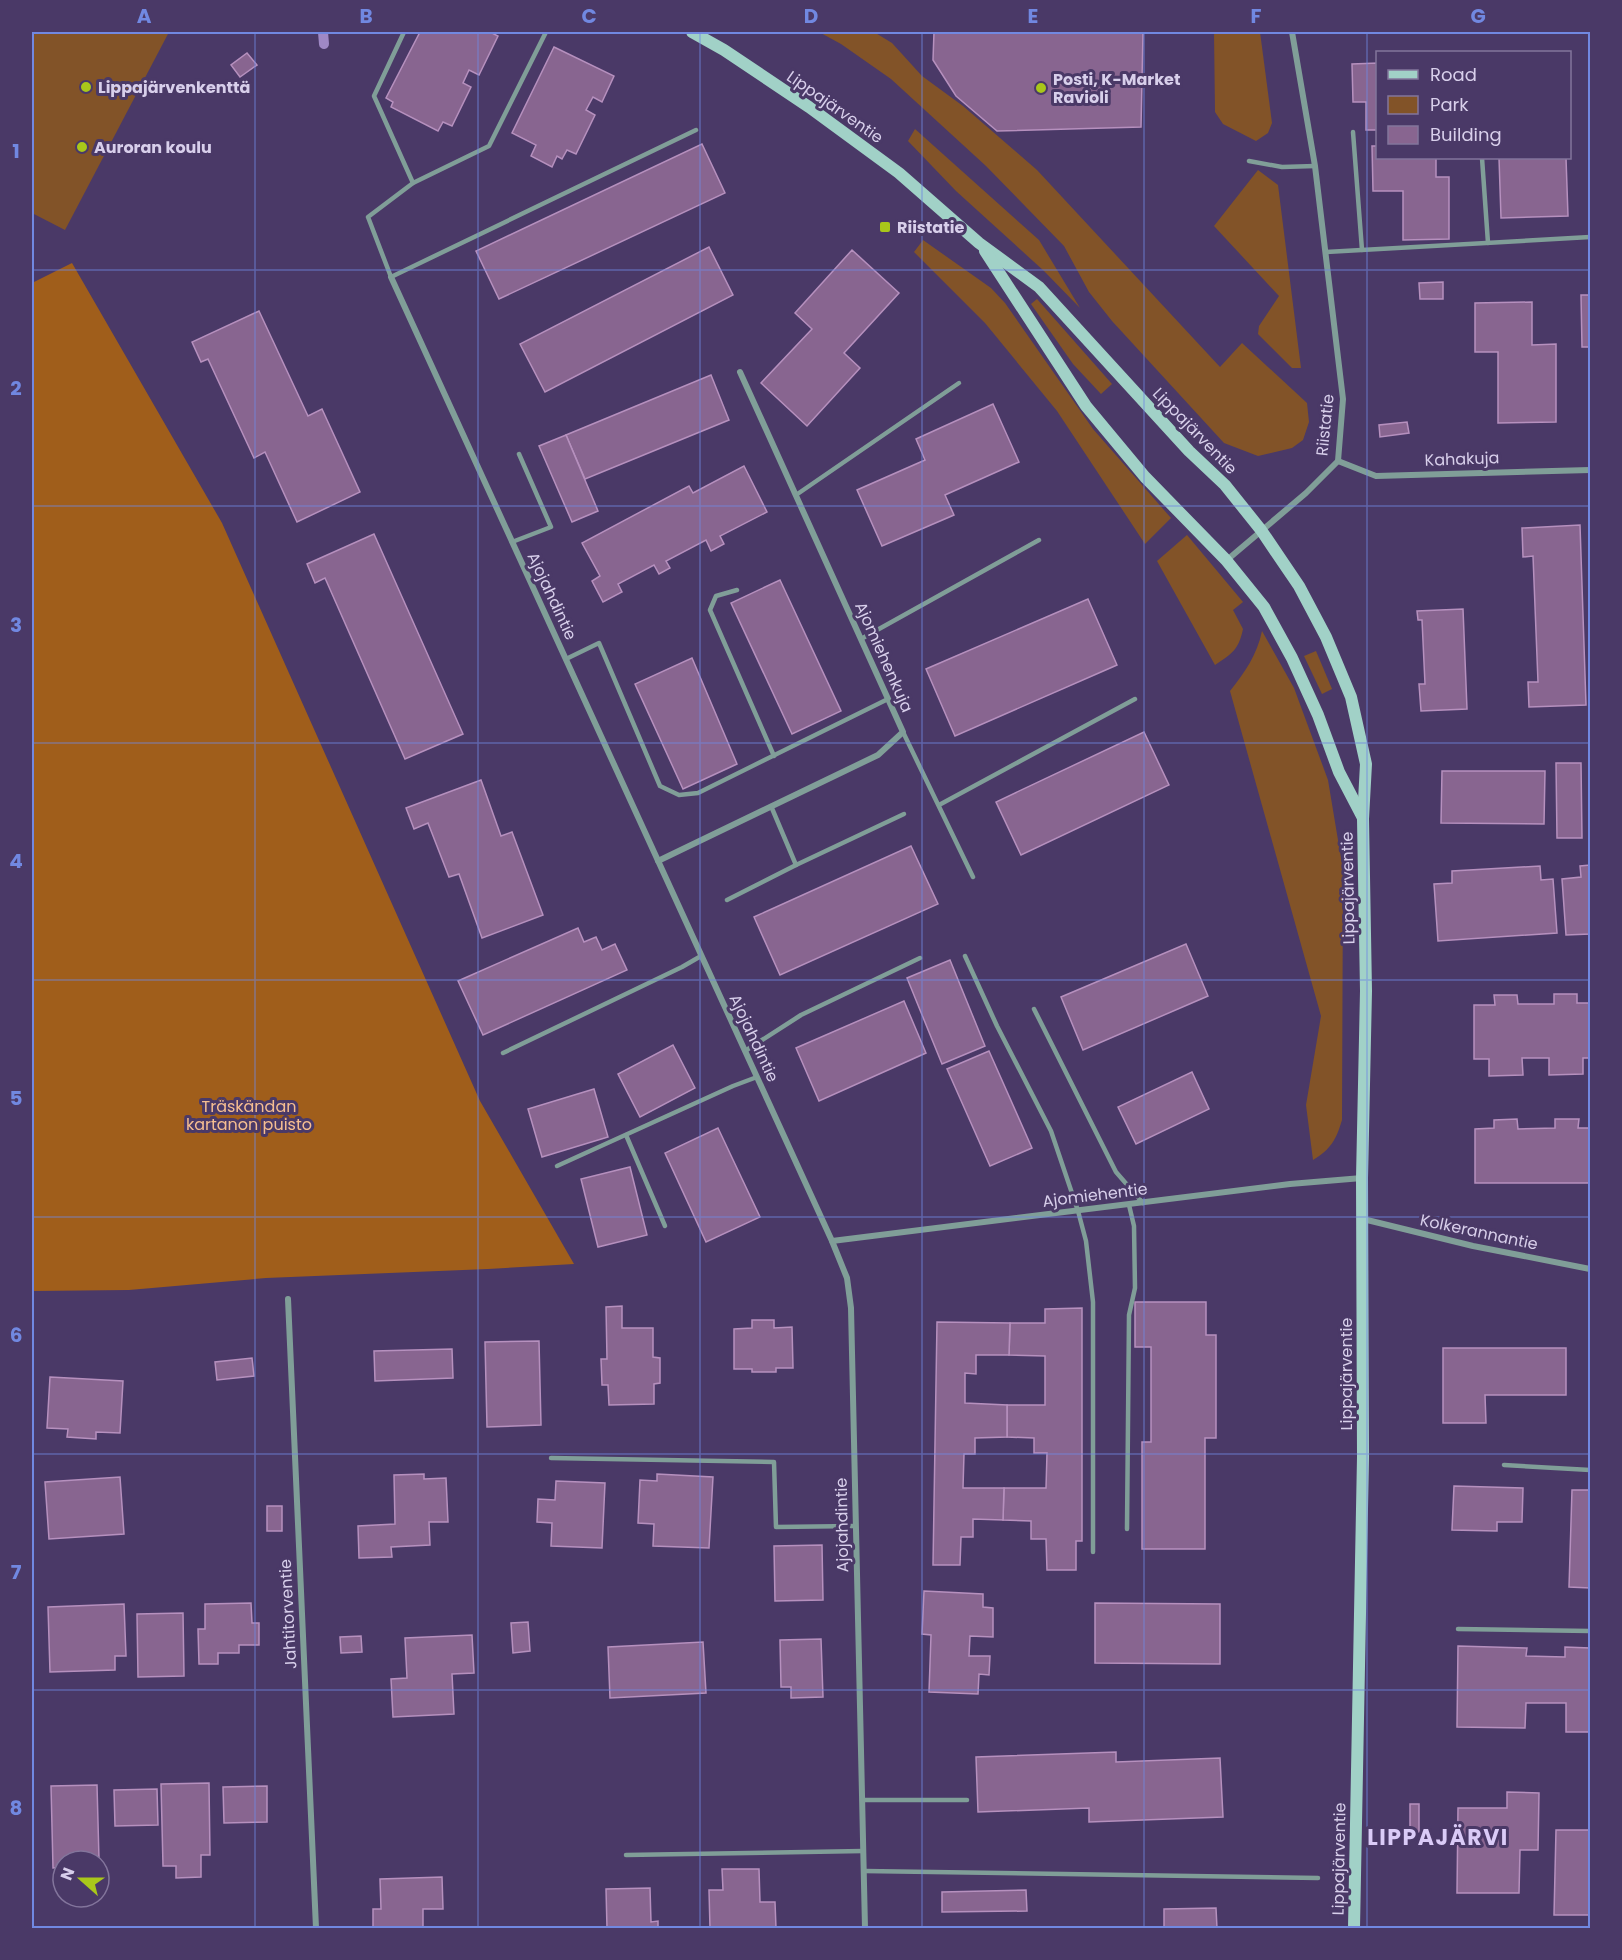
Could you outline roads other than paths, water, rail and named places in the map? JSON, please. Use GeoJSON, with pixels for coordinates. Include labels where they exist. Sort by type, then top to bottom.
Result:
{"type":"FeatureCollection","features":[{"type":"Feature","properties":{"kind":"main road","name":"Lippajärventie"},"geometry":{"type":"LineString","coordinates":[[693,32],[809,107],[899,173],[979,243],[1039,287],[1189,451],[1225,485],[1261,530],[1299,586],[1326,638],[1351,698],[1366,764],[1363,819],[1366,991],[1362,1178],[1363,1457],[1354,1929]]}},
{"type":"Feature","properties":{"kind":"main road","name":"Lippajärventie"},"geometry":{"type":"LineString","coordinates":[[979,243],[1086,405],[1145,477],[1226,560],[1263,607],[1292,658],[1318,715],[1339,772],[1363,819]]}},
{"type":"Feature","properties":{"kind":"street","name":"Riistatie"},"geometry":{"type":"LineString","coordinates":[[1226,560],[1306,493],[1338,460],[1343,399],[1316,166],[1292,32]]}},
{"type":"Feature","properties":{"kind":"street","name":"Ajojahdintie"},"geometry":{"type":"LineString","coordinates":[[390,277],[847,1278],[851,1308],[865,1929]]}},
{"type":"Feature","properties":{"kind":"street","name":"Ajomiehenkuja"},"geometry":{"type":"LineString","coordinates":[[658,861],[878,755],[903,732],[740,372]]}},
{"type":"Feature","properties":{"kind":"street","name":"Kahakuja"},"geometry":{"type":"LineString","coordinates":[[1338,460],[1376,476],[1590,470]]}},
{"type":"Feature","properties":{"kind":"street","name":"Ajomiehentie"},"geometry":{"type":"LineString","coordinates":[[832,1241],[1290,1184],[1362,1178]]}},
{"type":"Feature","properties":{"kind":"street","name":"Kolkerannantie"},"geometry":{"type":"LineString","coordinates":[[1362,1219],[1473,1246],[1590,1269]]}},
{"type":"Feature","properties":{"kind":"street","name":"Jahtitorventie"},"geometry":{"type":"LineString","coordinates":[[288,1299],[316,1929]]}},
{"type":"Feature","properties":{"kind":"lane"},"geometry":{"type":"LineString","coordinates":[[404,32],[374,96],[413,183],[489,146],[546,32]]}},
{"type":"Feature","properties":{"kind":"lane"},"geometry":{"type":"LineString","coordinates":[[390,277],[696,130]]}},
{"type":"Feature","properties":{"kind":"lane"},"geometry":{"type":"LineString","coordinates":[[1353,132],[1362,250]]}},
{"type":"Feature","properties":{"kind":"lane"},"geometry":{"type":"LineString","coordinates":[[1482,159],[1488,243]]}},
{"type":"Feature","properties":{"kind":"lane"},"geometry":{"type":"LineString","coordinates":[[1249,161],[1282,167],[1316,166]]}},
{"type":"Feature","properties":{"kind":"lane","name":"Ajojahdintie"},"geometry":{"type":"LineString","coordinates":[[390,277],[368,217],[413,183]]}},
{"type":"Feature","properties":{"kind":"lane"},"geometry":{"type":"LineString","coordinates":[[1326,252],[1590,237]]}},
{"type":"Feature","properties":{"kind":"lane"},"geometry":{"type":"LineString","coordinates":[[796,495],[959,383]]}},
{"type":"Feature","properties":{"kind":"lane"},"geometry":{"type":"LineString","coordinates":[[512,542],[551,527],[519,454]]}},
{"type":"Feature","properties":{"kind":"lane"},"geometry":{"type":"LineString","coordinates":[[861,639],[1039,540]]}},
{"type":"Feature","properties":{"kind":"lane"},"geometry":{"type":"LineString","coordinates":[[737,590],[716,596],[710,610],[774,756]]}},
{"type":"Feature","properties":{"kind":"lane"},"geometry":{"type":"LineString","coordinates":[[566,659],[599,644],[660,786],[679,795],[698,793],[888,699]]}},
{"type":"Feature","properties":{"kind":"lane"},"geometry":{"type":"LineString","coordinates":[[939,806],[1136,699]]}},
{"type":"Feature","properties":{"kind":"lane"},"geometry":{"type":"LineString","coordinates":[[903,732],[973,877]]}},
{"type":"Feature","properties":{"kind":"lane"},"geometry":{"type":"LineString","coordinates":[[771,806],[796,865]]}},
{"type":"Feature","properties":{"kind":"lane"},"geometry":{"type":"LineString","coordinates":[[727,900],[904,814]]}},
{"type":"Feature","properties":{"kind":"lane"},"geometry":{"type":"LineString","coordinates":[[503,1053],[701,956]]}},
{"type":"Feature","properties":{"kind":"lane"},"geometry":{"type":"LineString","coordinates":[[965,956],[997,1026],[1051,1131],[1086,1241],[1093,1302],[1093,1552]]}},
{"type":"Feature","properties":{"kind":"lane"},"geometry":{"type":"LineString","coordinates":[[745,1051],[801,1015],[920,958]]}},
{"type":"Feature","properties":{"kind":"lane"},"geometry":{"type":"LineString","coordinates":[[1034,1009],[1116,1172],[1143,1203]]}},
{"type":"Feature","properties":{"kind":"lane"},"geometry":{"type":"LineString","coordinates":[[558,1166],[757,1077]]}},
{"type":"Feature","properties":{"kind":"lane"},"geometry":{"type":"LineString","coordinates":[[626,1135],[665,1226]]}},
{"type":"Feature","properties":{"kind":"lane"},"geometry":{"type":"LineString","coordinates":[[1127,1529],[1129,1315],[1135,1288],[1134,1226],[1130,1205]]}},
{"type":"Feature","properties":{"kind":"lane"},"geometry":{"type":"LineString","coordinates":[[551,1458],[774,1462],[776,1527],[855,1526]]}},
{"type":"Feature","properties":{"kind":"lane"},"geometry":{"type":"LineString","coordinates":[[1504,1465],[1590,1470]]}},
{"type":"Feature","properties":{"kind":"lane"},"geometry":{"type":"LineString","coordinates":[[1458,1629],[1590,1631]]}},
{"type":"Feature","properties":{"kind":"lane"},"geometry":{"type":"LineString","coordinates":[[862,1800],[967,1800]]}},
{"type":"Feature","properties":{"kind":"lane"},"geometry":{"type":"LineString","coordinates":[[626,1855],[863,1851]]}},
{"type":"Feature","properties":{"kind":"lane"},"geometry":{"type":"LineString","coordinates":[[864,1871],[1317,1878]]}},
{"type":"Feature","properties":{"kind":"waterway"},"geometry":{"type":"LineString","coordinates":[[323,32],[324,44]]}},
{"type":"Feature","properties":{"kind":"place","name":"Lippajärvenkenttä"},"geometry":{"type":"Point","coordinates":[86,87]}},
{"type":"Feature","properties":{"kind":"place","name":"Posti, K-Market Ravioli"},"geometry":{"type":"Point","coordinates":[1041,88]}},
{"type":"Feature","properties":{"kind":"place","name":"Auroran koulu"},"geometry":{"type":"Point","coordinates":[82,147]}},
{"type":"Feature","properties":{"kind":"place","name":"Riistatie"},"geometry":{"type":"Point","coordinates":[885,227]}},
{"type":"Feature","properties":{"kind":"district","name":"LIPPAJÄRVI"},"geometry":{"type":"Point","coordinates":[1438,1837]}},
{"type":"Feature","properties":{"kind":"park label","name":"Träskändan kartanon puisto"},"geometry":{"type":"Point","coordinates":[249,1115]}}]}
